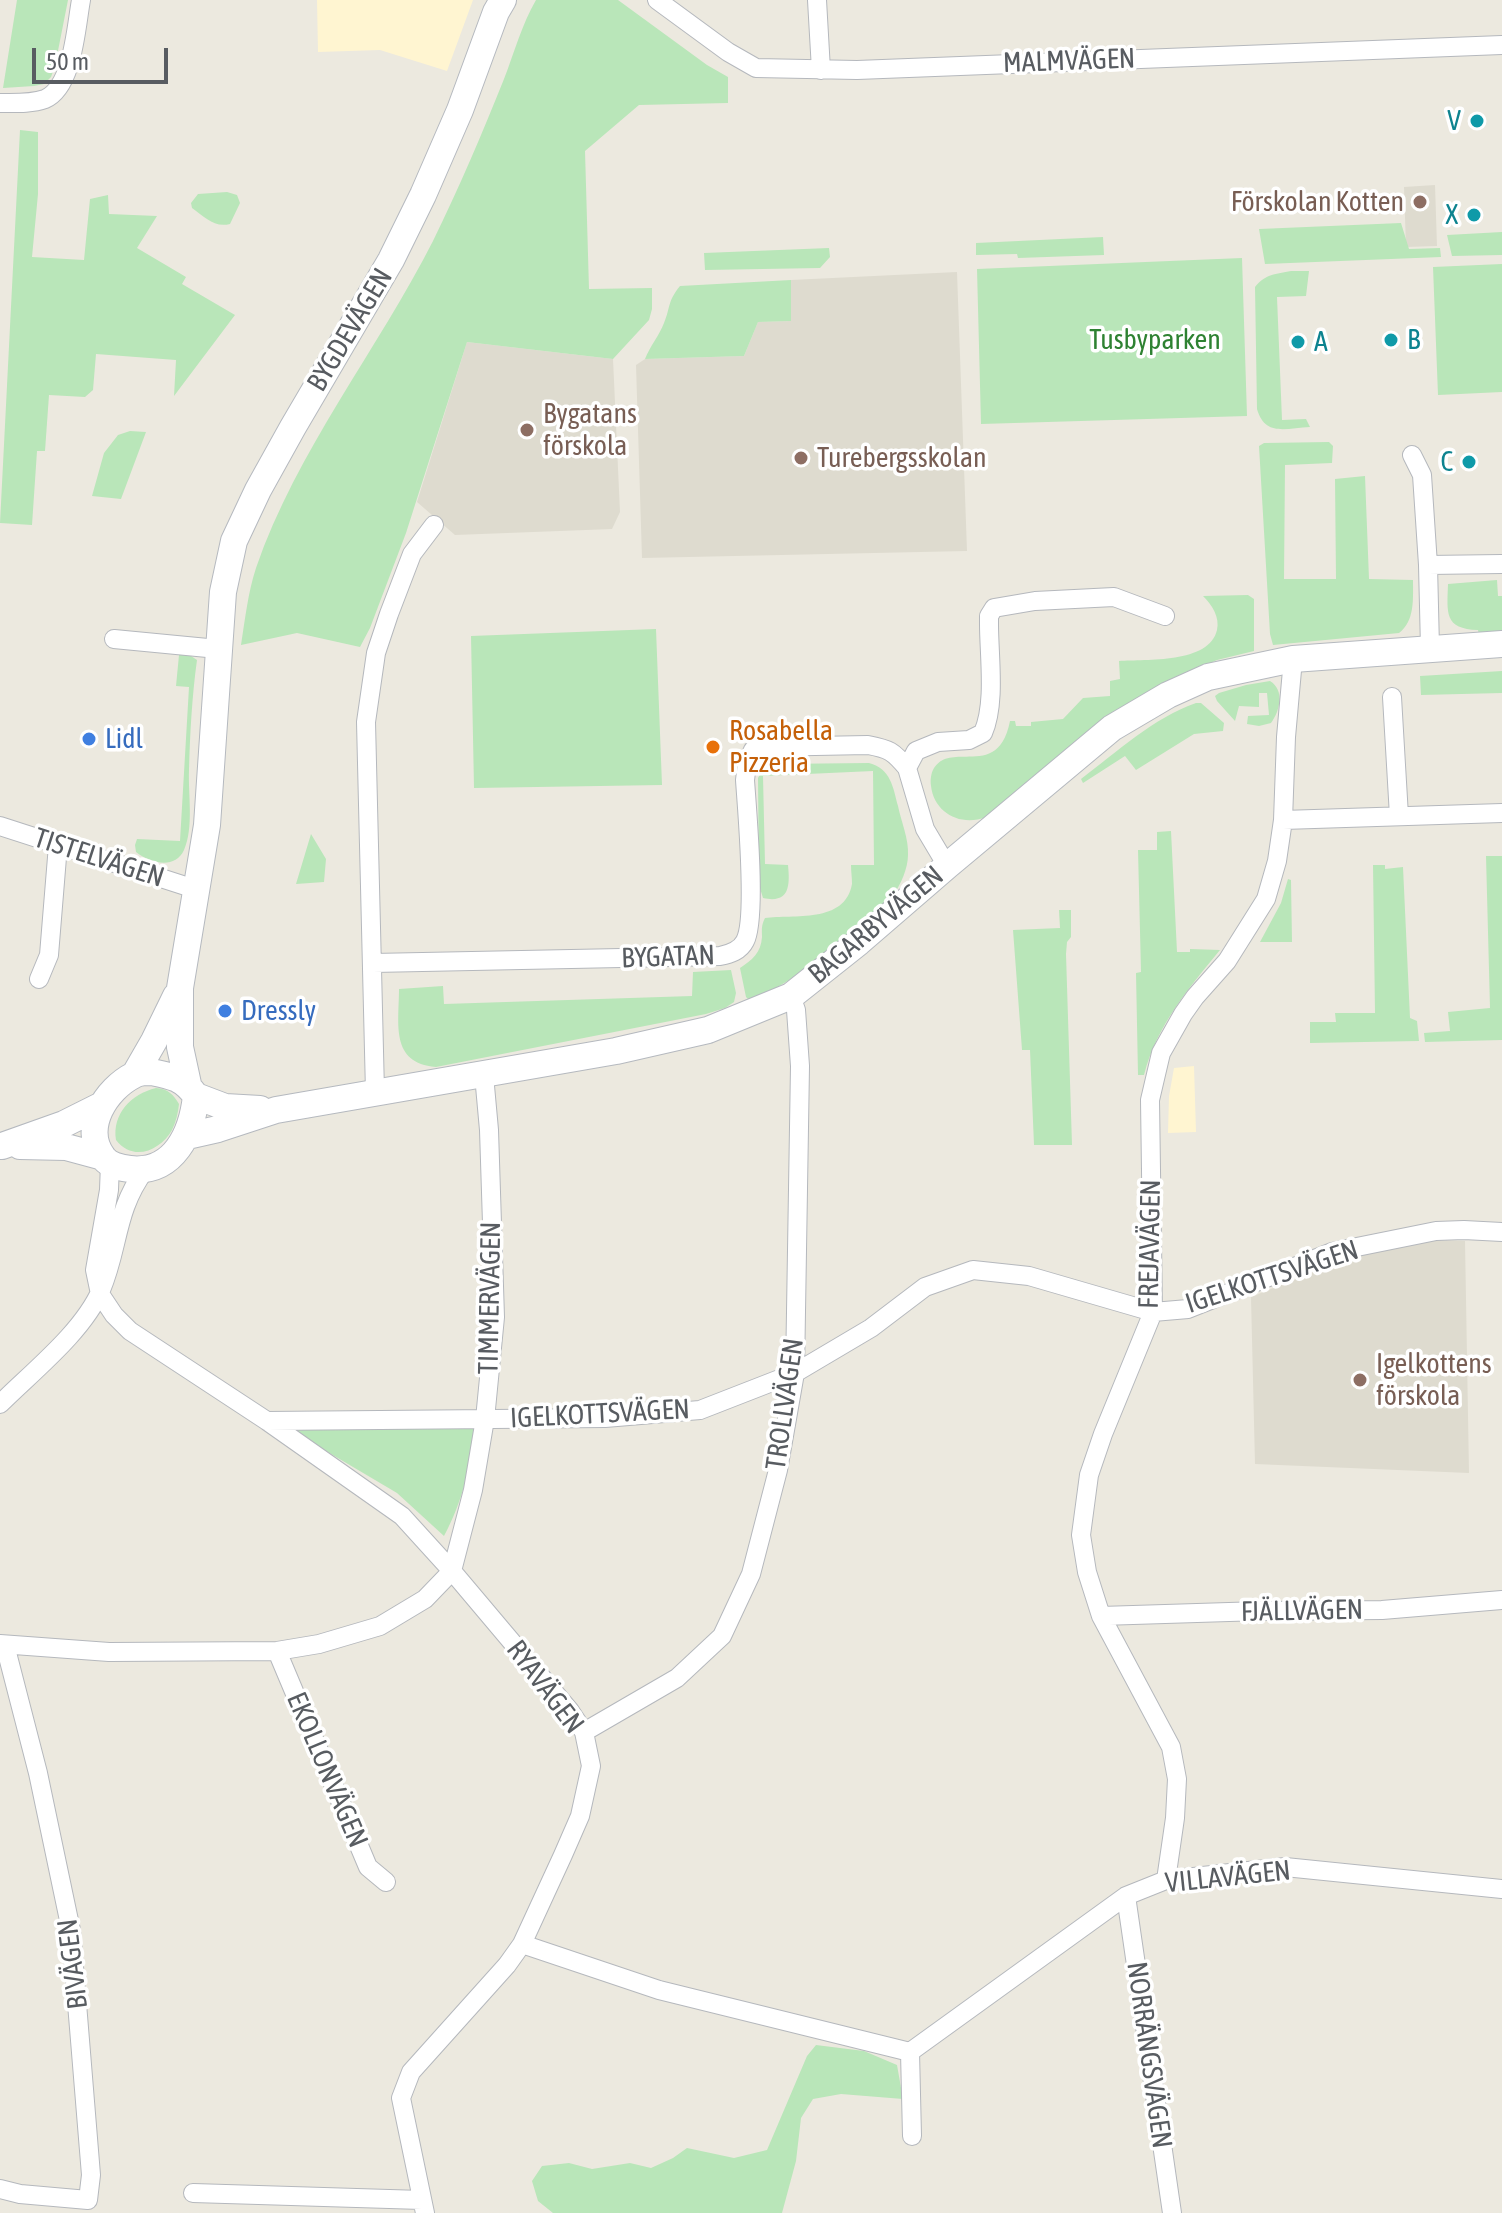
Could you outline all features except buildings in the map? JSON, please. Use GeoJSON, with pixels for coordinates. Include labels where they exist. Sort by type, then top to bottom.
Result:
{"type":"FeatureCollection","features":[{"type":"Feature","properties":{"kind":"street"},"geometry":{"type":"LineString","coordinates":[[0,103],[46,99],[59,88],[68,70],[81,0]]}},
{"type":"Feature","properties":{"kind":"street","name":"MALMVÄGEN"},"geometry":{"type":"LineString","coordinates":[[657,0],[728,52],[756,68],[821,70],[1098,59],[1244,57],[1502,45]]}},
{"type":"Feature","properties":{"kind":"street"},"geometry":{"type":"LineString","coordinates":[[817,0],[821,70]]}},
{"type":"Feature","properties":{"kind":"street","name":"BYGDEVÄGEN"},"geometry":{"type":"LineString","coordinates":[[192,1090],[180,1047],[180,988],[207,825],[223,592],[234,541],[258,490],[391,260],[460,110],[499,4]]}},
{"type":"Feature","properties":{"kind":"street"},"geometry":{"type":"LineString","coordinates":[[1412,455],[1422,475],[1430,648]]}},
{"type":"Feature","properties":{"kind":"street"},"geometry":{"type":"LineString","coordinates":[[375,1092],[366,722],[376,653],[389,614],[412,554],[434,525]]}},
{"type":"Feature","properties":{"kind":"street"},"geometry":{"type":"LineString","coordinates":[[1428,565],[1502,564]]}},
{"type":"Feature","properties":{"kind":"street"},"geometry":{"type":"LineString","coordinates":[[947,866],[925,829],[907,768],[916,751],[938,742],[969,740],[983,733],[988,721],[989,616],[994,608],[1035,601],[1114,597],[1165,616]]}},
{"type":"Feature","properties":{"kind":"street"},"geometry":{"type":"LineString","coordinates":[[114,639],[218,649]]}},
{"type":"Feature","properties":{"kind":"street","name":"BAGARBYVÄGEN"},"geometry":{"type":"LineString","coordinates":[[187,1136],[276,1110],[616,1051],[708,1030],[791,996],[1112,728],[1168,695],[1208,677],[1293,659],[1502,644]]}},
{"type":"Feature","properties":{"kind":"street","name":"FREJAVÄGEN"},"geometry":{"type":"LineString","coordinates":[[1166,1880],[1177,1779],[1171,1747],[1101,1616],[1087,1572],[1081,1535],[1089,1475],[1153,1312],[1150,1100],[1161,1053],[1195,997],[1227,961],[1266,899],[1277,861],[1283,820],[1293,659]]}},
{"type":"Feature","properties":{"kind":"street"},"geometry":{"type":"LineString","coordinates":[[1392,697],[1399,816]]}},
{"type":"Feature","properties":{"kind":"street","name":"BYGATAN"},"geometry":{"type":"LineString","coordinates":[[373,963],[732,954],[746,940],[751,907],[745,780],[753,750],[762,747],[868,745],[895,752],[907,768]]}},
{"type":"Feature","properties":{"kind":"street"},"geometry":{"type":"LineString","coordinates":[[1283,820],[1502,813]]}},
{"type":"Feature","properties":{"kind":"street","name":"TISTELVÄGEN"},"geometry":{"type":"LineString","coordinates":[[0,826],[198,890]]}},
{"type":"Feature","properties":{"kind":"street"},"geometry":{"type":"LineString","coordinates":[[39,979],[49,955],[58,845]]}},
{"type":"Feature","properties":{"kind":"street","name":"BYGDEVÄGEN"},"geometry":{"type":"LineString","coordinates":[[135,1074],[180,988]]}},
{"type":"Feature","properties":{"kind":"street","name":"TROLLVÄGEN"},"geometry":{"type":"LineString","coordinates":[[584,1732],[677,1678],[722,1636],[751,1574],[778,1470],[795,1373],[800,1066],[796,1010],[791,996]]}},
{"type":"Feature","properties":{"kind":"street"},"geometry":{"type":"LineString","coordinates":[[1,1146],[66,1147],[106,1160],[125,1169],[145,1170],[166,1160],[187,1136],[192,1124],[192,1090],[169,1075],[152,1072],[135,1074],[115,1089],[102,1105],[95,1124],[96,1142],[106,1160],[109,1190],[95,1270],[100,1294]]}},
{"type":"Feature","properties":{"kind":"street","name":"TIMMERVÄGEN"},"geometry":{"type":"LineString","coordinates":[[2,1644],[109,1652],[277,1651],[319,1644],[380,1626],[425,1599],[452,1571],[473,1490],[485,1419],[495,1317],[489,1130],[484,1075]]}},
{"type":"Feature","properties":{"kind":"street","name":"BAGARBYVÄGEN"},"geometry":{"type":"LineString","coordinates":[[192,1090],[225,1107],[276,1110]]}},
{"type":"Feature","properties":{"kind":"street"},"geometry":{"type":"LineString","coordinates":[[1,1146],[64,1124],[102,1105]]}},
{"type":"Feature","properties":{"kind":"street"},"geometry":{"type":"LineString","coordinates":[[0,1404],[79,1327],[100,1294],[120,1215],[131,1190],[145,1170]]}},
{"type":"Feature","properties":{"kind":"street","name":"IGELKOTTSVÄGEN"},"geometry":{"type":"LineString","coordinates":[[267,1421],[605,1418],[700,1410],[795,1373],[871,1328],[925,1287],[973,1270],[1029,1276],[1153,1312],[1188,1309],[1332,1252],[1436,1231],[1502,1232]]}},
{"type":"Feature","properties":{"kind":"street","name":"RYAVÄGEN"},"geometry":{"type":"LineString","coordinates":[[100,1294],[130,1331],[267,1421],[402,1516],[570,1711],[584,1732],[591,1766],[580,1816],[522,1944],[507,1965],[411,2072],[401,2098],[423,2206]]}},
{"type":"Feature","properties":{"kind":"street","name":"FJÄLLVÄGEN"},"geometry":{"type":"LineString","coordinates":[[1101,1616],[1382,1610],[1502,1600]]}},
{"type":"Feature","properties":{"kind":"street","name":"BIVÄGEN"},"geometry":{"type":"LineString","coordinates":[[0,2189],[20,2194],[88,2200],[91,2175],[71,1930],[38,1773],[2,1644]]}},
{"type":"Feature","properties":{"kind":"street","name":"EKOLLONVÄGEN"},"geometry":{"type":"LineString","coordinates":[[277,1651],[368,1867],[386,1882]]}},
{"type":"Feature","properties":{"kind":"street","name":"VILLAVÄGEN"},"geometry":{"type":"LineString","coordinates":[[910,2052],[1126,1896],[1166,1880],[1285,1867],[1502,1889]]}},
{"type":"Feature","properties":{"kind":"street","name":"NORRÄNGSVÄGEN"},"geometry":{"type":"LineString","coordinates":[[1126,1896],[1172,2213]]}},
{"type":"Feature","properties":{"kind":"street"},"geometry":{"type":"LineString","coordinates":[[522,1944],[659,1990],[910,2052],[912,2136]]}},
{"type":"Feature","properties":{"kind":"street"},"geometry":{"type":"LineString","coordinates":[[193,2193],[423,2206]]}},
{"type":"Feature","properties":{"kind":"shaded area"},"geometry":{"type":"Polygon","coordinates":[[[317,0],[473,0],[447,71],[380,50],[318,52],[317,0]]]}},
{"type":"Feature","properties":{"kind":"shaded area","name":"Förskolan Kotten"},"geometry":{"type":"Polygon","coordinates":[[[1435,185],[1437,246],[1406,247],[1404,187],[1435,185]]]}},
{"type":"Feature","properties":{"kind":"shaded area","name":"Turebergsskolan"},"geometry":{"type":"Polygon","coordinates":[[[957,272],[967,551],[642,558],[636,365],[645,359],[744,356],[758,322],[791,321],[791,280],[957,272]]]}},
{"type":"Feature","properties":{"kind":"shaded area","name":"Bygatans förskola"},"geometry":{"type":"Polygon","coordinates":[[[467,342],[613,359],[620,512],[612,529],[455,535],[417,502],[467,342]]]}},
{"type":"Feature","properties":{"kind":"shaded area"},"geometry":{"type":"Polygon","coordinates":[[[1194,1066],[1196,1132],[1168,1133],[1169,1096],[1174,1068],[1194,1066]]]}},
{"type":"Feature","properties":{"kind":"shaded area","name":"Igelkottens förskola"},"geometry":{"type":"Polygon","coordinates":[[[1429,1240],[1465,1241],[1469,1473],[1255,1464],[1251,1297],[1343,1260],[1429,1240]]]}},
{"type":"Feature","properties":{"kind":"green space"},"geometry":{"type":"Polygon","coordinates":[[[17,0],[68,0],[51,77],[44,84],[3,88],[17,0]]]}},
{"type":"Feature","properties":{"kind":"green space"},"geometry":{"type":"Polygon","coordinates":[[[536,0],[618,0],[728,77],[728,103],[639,105],[585,151],[589,289],[652,288],[649,320],[613,359],[467,342],[406,533],[360,647],[297,633],[241,645],[253,577],[273,525],[315,442],[433,241],[479,140],[536,0]]]}},
{"type":"Feature","properties":{"kind":"green space"},"geometry":{"type":"Polygon","coordinates":[[[20,130],[38,132],[38,194],[32,257],[84,260],[90,199],[108,195],[109,214],[157,216],[137,248],[186,277],[182,284],[235,315],[174,396],[176,360],[96,354],[93,390],[85,397],[49,395],[45,451],[37,451],[32,525],[0,523],[20,130]]]}},
{"type":"Feature","properties":{"kind":"green space"},"geometry":{"type":"Polygon","coordinates":[[[227,192],[237,195],[240,203],[230,224],[214,223],[192,208],[191,203],[198,194],[227,192]]]}},
{"type":"Feature","properties":{"kind":"green space"},"geometry":{"type":"Polygon","coordinates":[[[1401,223],[1409,249],[1440,248],[1441,257],[1265,264],[1259,229],[1401,223]]]}},
{"type":"Feature","properties":{"kind":"green space"},"geometry":{"type":"Polygon","coordinates":[[[1502,232],[1502,255],[1452,256],[1447,235],[1502,232]]]}},
{"type":"Feature","properties":{"kind":"green space"},"geometry":{"type":"Polygon","coordinates":[[[1103,237],[1104,255],[1018,258],[1017,254],[976,255],[976,243],[1103,237]]]}},
{"type":"Feature","properties":{"kind":"green space"},"geometry":{"type":"Polygon","coordinates":[[[829,248],[830,257],[820,268],[705,270],[704,253],[829,248]]]}},
{"type":"Feature","properties":{"kind":"green space","name":"Tusbyparken"},"geometry":{"type":"Polygon","coordinates":[[[1242,258],[1247,416],[981,424],[977,269],[1242,258]]]}},
{"type":"Feature","properties":{"kind":"green space"},"geometry":{"type":"Polygon","coordinates":[[[1502,264],[1502,392],[1438,395],[1433,267],[1502,264]]]}},
{"type":"Feature","properties":{"kind":"green space"},"geometry":{"type":"Polygon","coordinates":[[[1291,271],[1309,271],[1306,296],[1277,297],[1282,420],[1306,419],[1310,427],[1278,429],[1265,424],[1257,409],[1255,287],[1267,277],[1291,271]]]}},
{"type":"Feature","properties":{"kind":"green space"},"geometry":{"type":"Polygon","coordinates":[[[791,280],[791,321],[758,322],[744,356],[645,359],[680,286],[791,280]]]}},
{"type":"Feature","properties":{"kind":"green space"},"geometry":{"type":"Polygon","coordinates":[[[130,431],[146,432],[121,499],[92,496],[104,453],[118,435],[130,431]]]}},
{"type":"Feature","properties":{"kind":"green space"},"geometry":{"type":"Polygon","coordinates":[[[1329,442],[1333,446],[1332,463],[1285,465],[1284,579],[1336,579],[1335,479],[1365,476],[1369,579],[1413,580],[1410,616],[1399,633],[1273,645],[1259,446],[1264,443],[1329,442]]]}},
{"type":"Feature","properties":{"kind":"green space"},"geometry":{"type":"Polygon","coordinates":[[[1497,580],[1498,596],[1502,596],[1502,633],[1479,635],[1478,630],[1453,623],[1448,611],[1448,584],[1497,580]]]}},
{"type":"Feature","properties":{"kind":"green space"},"geometry":{"type":"Polygon","coordinates":[[[1248,595],[1254,599],[1254,651],[1217,660],[1151,690],[1125,706],[986,817],[958,819],[937,804],[931,779],[934,768],[942,760],[985,755],[996,750],[1004,739],[1010,721],[1015,721],[1016,726],[1031,726],[1031,722],[1063,719],[1083,698],[1110,696],[1110,681],[1120,679],[1119,661],[1175,658],[1202,649],[1212,641],[1218,625],[1214,612],[1203,596],[1248,595]]]}},
{"type":"Feature","properties":{"kind":"green space"},"geometry":{"type":"Polygon","coordinates":[[[656,629],[662,785],[474,788],[471,636],[656,629]]]}},
{"type":"Feature","properties":{"kind":"green space"},"geometry":{"type":"Polygon","coordinates":[[[188,654],[197,660],[190,743],[189,831],[180,856],[162,863],[136,852],[135,845],[137,839],[180,841],[189,687],[176,686],[179,655],[188,654]]]}},
{"type":"Feature","properties":{"kind":"green space"},"geometry":{"type":"Polygon","coordinates":[[[1502,671],[1502,693],[1421,695],[1420,676],[1502,671]]]}},
{"type":"Feature","properties":{"kind":"green space"},"geometry":{"type":"Polygon","coordinates":[[[1270,681],[1278,690],[1280,701],[1271,723],[1259,726],[1247,724],[1248,716],[1269,715],[1267,693],[1259,693],[1259,707],[1239,706],[1235,721],[1215,696],[1246,685],[1270,681]]]}},
{"type":"Feature","properties":{"kind":"green space"},"geometry":{"type":"Polygon","coordinates":[[[1201,703],[1224,723],[1223,731],[1194,734],[1136,770],[1125,756],[1083,783],[1081,779],[1136,736],[1165,717],[1201,703]]]}},
{"type":"Feature","properties":{"kind":"green space"},"geometry":{"type":"Polygon","coordinates":[[[869,763],[887,774],[906,836],[908,860],[899,886],[885,905],[834,950],[750,1001],[746,997],[740,968],[758,952],[765,918],[829,911],[847,897],[852,884],[851,865],[874,865],[873,771],[763,776],[765,864],[788,865],[789,879],[786,891],[779,898],[763,898],[759,885],[758,778],[776,764],[869,763]]]}},
{"type":"Feature","properties":{"kind":"green space"},"geometry":{"type":"Polygon","coordinates":[[[1171,831],[1177,952],[1220,950],[1175,1008],[1157,1040],[1144,1075],[1138,1075],[1136,973],[1141,972],[1138,850],[1157,850],[1157,832],[1171,831]]]}},
{"type":"Feature","properties":{"kind":"green space"},"geometry":{"type":"Polygon","coordinates":[[[311,834],[326,859],[324,882],[296,884],[311,834]]]}},
{"type":"Feature","properties":{"kind":"green space"},"geometry":{"type":"Polygon","coordinates":[[[1486,856],[1502,856],[1502,1040],[1425,1042],[1424,1033],[1450,1031],[1448,1012],[1490,1008],[1486,856]]]}},
{"type":"Feature","properties":{"kind":"green space"},"geometry":{"type":"Polygon","coordinates":[[[1373,865],[1385,865],[1385,869],[1403,867],[1410,1018],[1417,1021],[1419,1041],[1310,1043],[1310,1022],[1336,1022],[1335,1013],[1375,1013],[1373,865]]]}},
{"type":"Feature","properties":{"kind":"green space"},"geometry":{"type":"Polygon","coordinates":[[[1288,879],[1291,880],[1292,942],[1260,942],[1281,903],[1288,879]]]}},
{"type":"Feature","properties":{"kind":"green space"},"geometry":{"type":"Polygon","coordinates":[[[1059,910],[1071,910],[1071,937],[1067,942],[1066,954],[1072,1145],[1034,1145],[1030,1050],[1022,1050],[1013,930],[1060,928],[1059,910]]]}},
{"type":"Feature","properties":{"kind":"green space"},"geometry":{"type":"Polygon","coordinates":[[[731,970],[736,993],[734,1002],[706,1014],[436,1067],[411,1058],[400,1040],[399,989],[443,986],[444,1004],[692,996],[693,972],[731,970]]]}},
{"type":"Feature","properties":{"kind":"green space"},"geometry":{"type":"Polygon","coordinates":[[[156,1088],[170,1093],[179,1104],[173,1127],[161,1144],[146,1151],[130,1151],[116,1140],[120,1114],[131,1100],[156,1088]]]}},
{"type":"Feature","properties":{"kind":"green space"},"geometry":{"type":"Polygon","coordinates":[[[477,1428],[461,1496],[444,1536],[397,1493],[304,1438],[297,1429],[477,1428]]]}},
{"type":"Feature","properties":{"kind":"green space"},"geometry":{"type":"Polygon","coordinates":[[[816,2045],[864,2051],[897,2065],[903,2099],[841,2094],[813,2099],[801,2118],[796,2161],[782,2213],[553,2213],[538,2201],[532,2181],[542,2166],[569,2163],[592,2169],[630,2163],[651,2168],[687,2148],[734,2158],[767,2150],[807,2056],[816,2045]]]}},
{"type":"Feature","properties":{"kind":"place","name":"V"},"geometry":{"type":"Point","coordinates":[1477,121]}},
{"type":"Feature","properties":{"kind":"place","name":"Förskolan Kotten"},"geometry":{"type":"Point","coordinates":[1420,202]}},
{"type":"Feature","properties":{"kind":"place","name":"X"},"geometry":{"type":"Point","coordinates":[1474,215]}},
{"type":"Feature","properties":{"kind":"place","name":"B"},"geometry":{"type":"Point","coordinates":[1391,340]}},
{"type":"Feature","properties":{"kind":"place","name":"A"},"geometry":{"type":"Point","coordinates":[1298,342]}},
{"type":"Feature","properties":{"kind":"place","name":"Bygatans förskola"},"geometry":{"type":"Point","coordinates":[527,430]}},
{"type":"Feature","properties":{"kind":"place","name":"Turebergsskolan"},"geometry":{"type":"Point","coordinates":[801,458]}},
{"type":"Feature","properties":{"kind":"place","name":"C"},"geometry":{"type":"Point","coordinates":[1469,462]}},
{"type":"Feature","properties":{"kind":"place","name":"Lidl"},"geometry":{"type":"Point","coordinates":[89,739]}},
{"type":"Feature","properties":{"kind":"place","name":"Rosabella Pizzeria"},"geometry":{"type":"Point","coordinates":[713,747]}},
{"type":"Feature","properties":{"kind":"place","name":"Dressly"},"geometry":{"type":"Point","coordinates":[225,1011]}},
{"type":"Feature","properties":{"kind":"place","name":"Igelkottens förskola"},"geometry":{"type":"Point","coordinates":[1360,1380]}}]}
